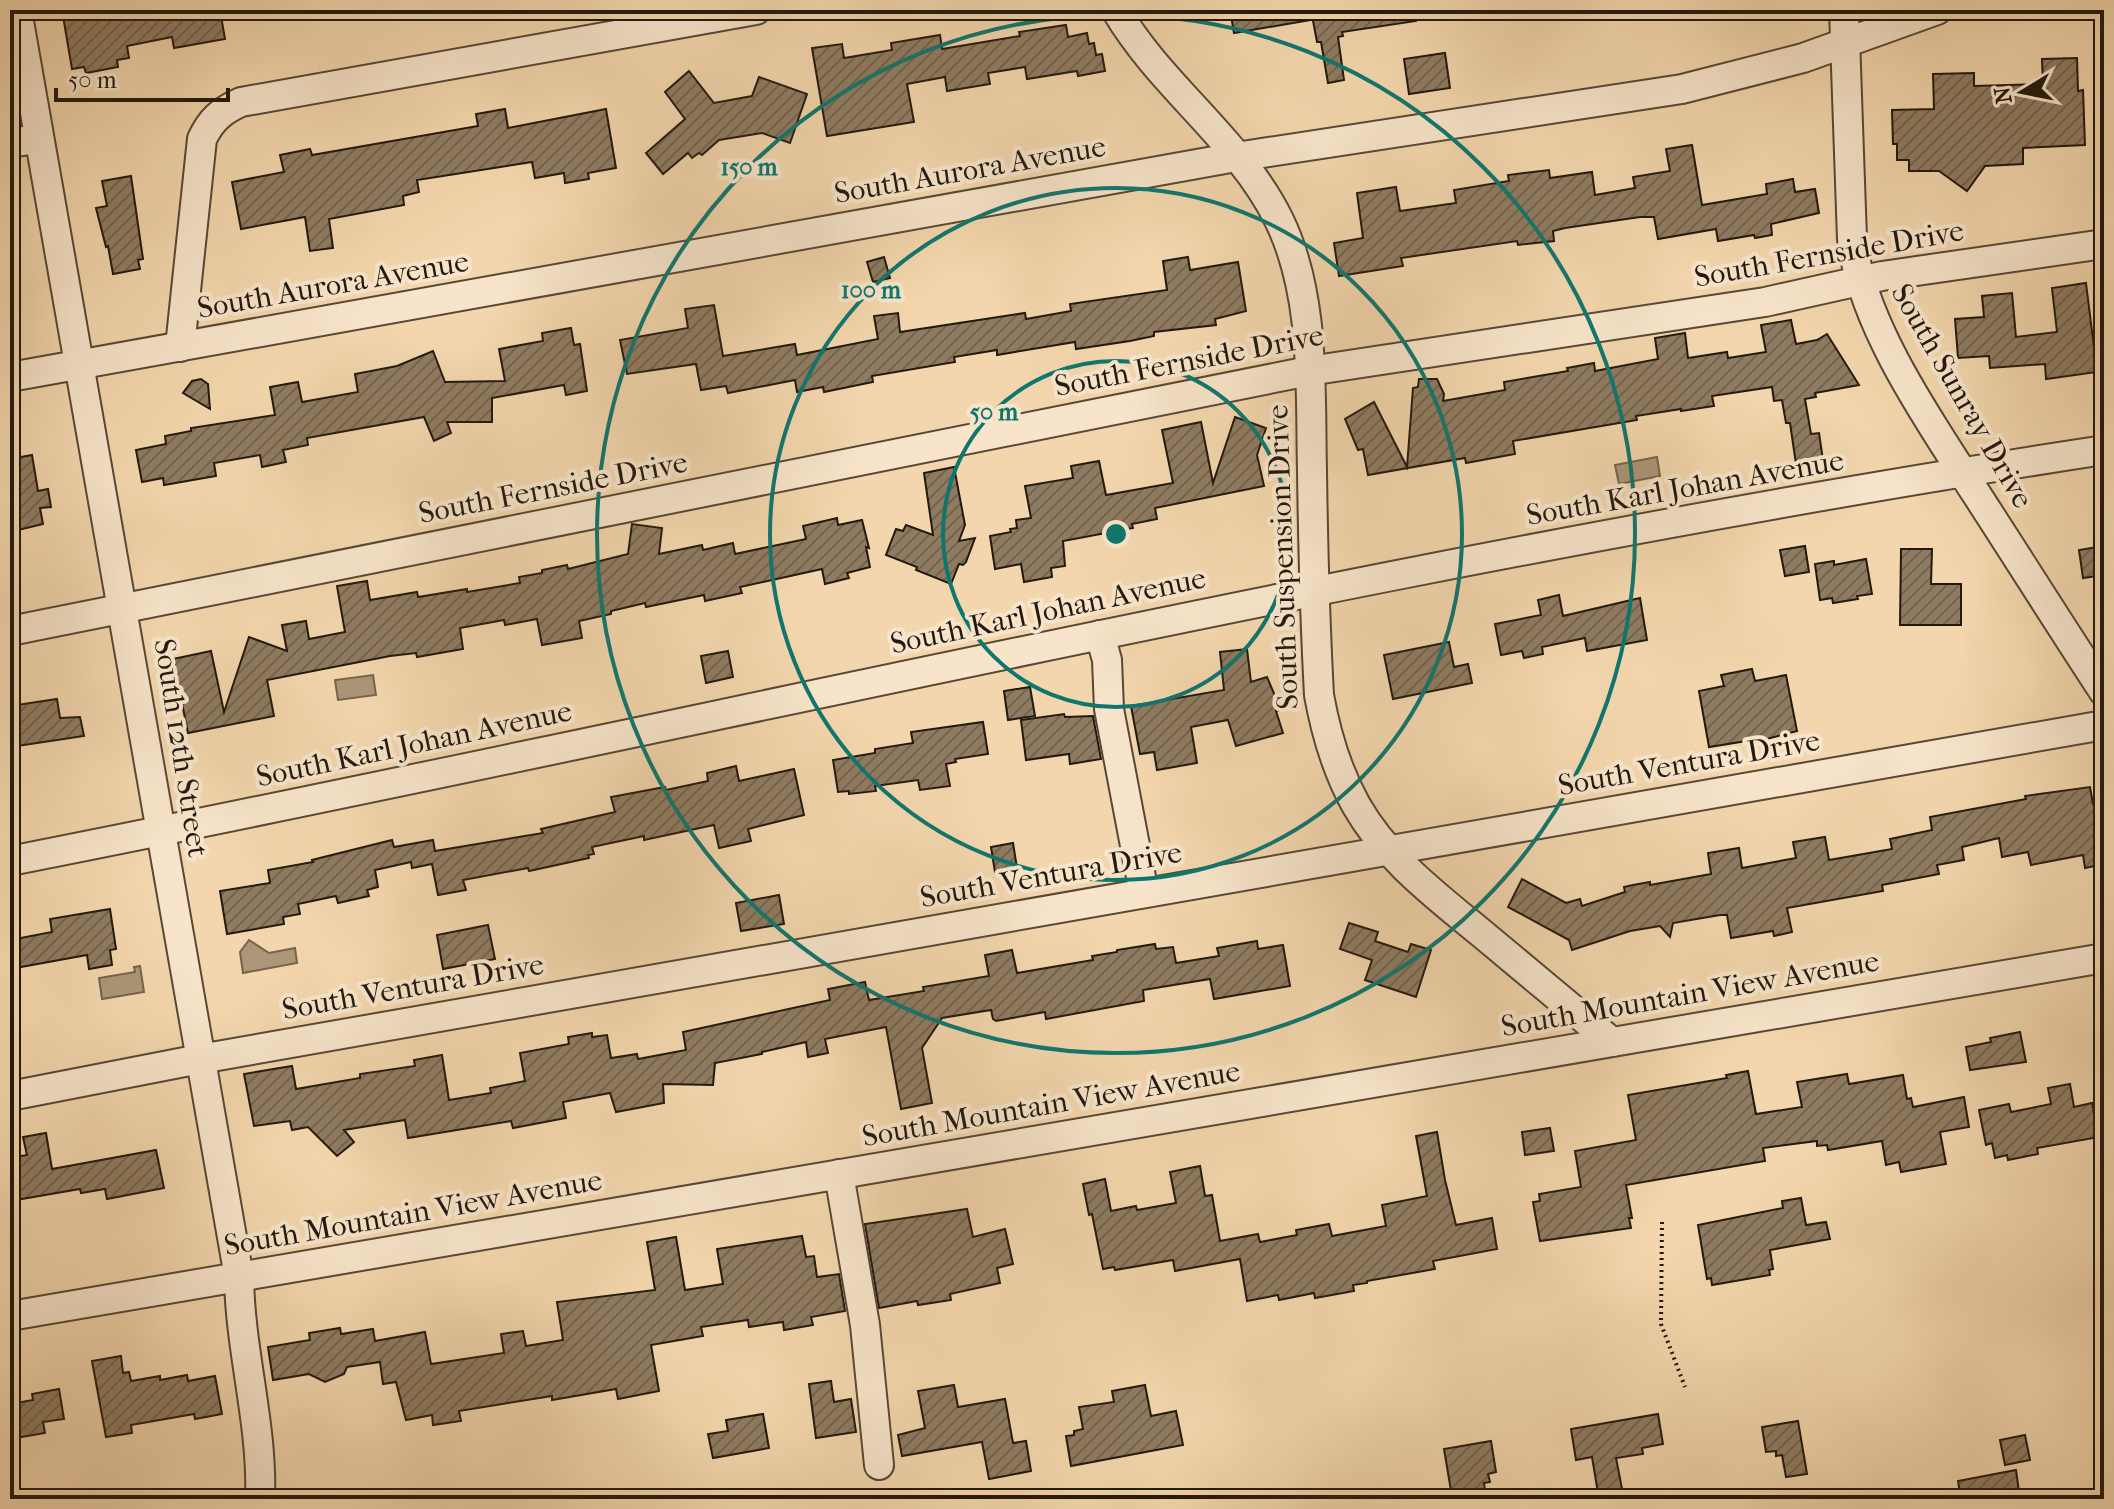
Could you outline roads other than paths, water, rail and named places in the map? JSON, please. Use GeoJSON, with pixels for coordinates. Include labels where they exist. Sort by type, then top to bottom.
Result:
{"type":"FeatureCollection","features":[{"type":"Feature","properties":{"kind":"street","name":"South 12th Street"},"geometry":{"type":"LineString","coordinates":[[17,10],[24,141],[77,364],[123,609],[239,1277],[244,1357],[262,1470],[260,1499]]}},
{"type":"Feature","properties":{"kind":"street"},"geometry":{"type":"LineString","coordinates":[[180,347],[202,139],[208,125],[224,109],[241,102],[756,10]]}},
{"type":"Feature","properties":{"kind":"street","name":"South Suspension Drive"},"geometry":{"type":"LineString","coordinates":[[1116,10],[1147,55],[1260,186],[1280,221],[1294,259],[1303,299],[1309,371],[1319,695],[1338,770],[1350,794],[1388,850],[1407,871],[1612,1042]]}},
{"type":"Feature","properties":{"kind":"street","name":"South Sunray Drive"},"geometry":{"type":"LineString","coordinates":[[1844,10],[1851,225],[1861,287],[1874,319],[1933,426],[2104,692]]}},
{"type":"Feature","properties":{"kind":"street","name":"South Aurora Avenue"},"geometry":{"type":"LineString","coordinates":[[10,377],[1236,157],[1682,89],[1752,73],[1937,10]]}},
{"type":"Feature","properties":{"kind":"street","name":"South Fernside Drive"},"geometry":{"type":"LineString","coordinates":[[10,631],[1309,371],[1765,302],[1862,280],[2104,244]]}},
{"type":"Feature","properties":{"kind":"street","name":"South Karl Johan Avenue"},"geometry":{"type":"LineString","coordinates":[[10,861],[1314,590],[1962,471],[2104,450]]}},
{"type":"Feature","properties":{"kind":"street"},"geometry":{"type":"LineString","coordinates":[[1100,635],[1107,660],[1109,709],[1144,893]]}},
{"type":"Feature","properties":{"kind":"street","name":"South Ventura Drive"},"geometry":{"type":"LineString","coordinates":[[10,1096],[200,1059],[2104,725]]}},
{"type":"Feature","properties":{"kind":"street","name":"South Mountain View Avenue"},"geometry":{"type":"LineString","coordinates":[[10,1316],[2104,958]]}},
{"type":"Feature","properties":{"kind":"street"},"geometry":{"type":"LineString","coordinates":[[839,1174],[865,1325],[879,1465]]}}]}
